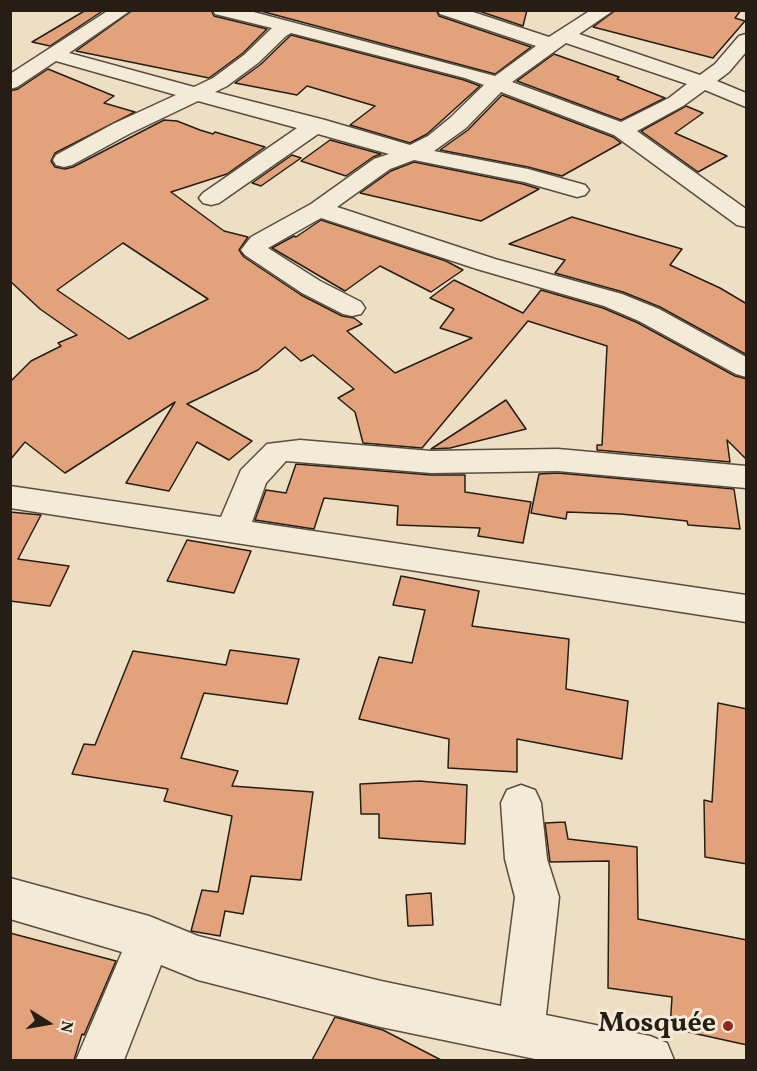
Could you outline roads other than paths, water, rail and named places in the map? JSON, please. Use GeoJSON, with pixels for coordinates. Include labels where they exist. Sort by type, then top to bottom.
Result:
{"type":"FeatureCollection","features":[{"type":"Feature","properties":{"kind":"street"},"geometry":{"type":"LineString","coordinates":[[10,83],[56,56],[122,10]]}},
{"type":"Feature","properties":{"kind":"street"},"geometry":{"type":"LineString","coordinates":[[222,10],[499,82],[578,115],[622,130],[747,220]]}},
{"type":"Feature","properties":{"kind":"street"},"geometry":{"type":"LineString","coordinates":[[447,10],[558,40],[701,83],[747,101]]}},
{"type":"Feature","properties":{"kind":"street"},"geometry":{"type":"LineString","coordinates":[[352,308],[310,287],[254,250],[260,242],[319,209],[382,164],[412,153],[444,135],[499,82],[605,10]]}},
{"type":"Feature","properties":{"kind":"street"},"geometry":{"type":"LineString","coordinates":[[64,160],[230,75],[279,32],[290,27]]}},
{"type":"Feature","properties":{"kind":"street"},"geometry":{"type":"LineString","coordinates":[[622,130],[676,102],[722,68],[747,40]]}},
{"type":"Feature","properties":{"kind":"street"},"geometry":{"type":"LineString","coordinates":[[56,56],[317,125],[412,153],[528,176],[577,190]]}},
{"type":"Feature","properties":{"kind":"street"},"geometry":{"type":"LineString","coordinates":[[211,198],[263,160],[317,125]]}},
{"type":"Feature","properties":{"kind":"street"},"geometry":{"type":"LineString","coordinates":[[319,209],[486,264],[613,300],[649,315],[747,368]]}},
{"type":"Feature","properties":{"kind":"street"},"geometry":{"type":"LineString","coordinates":[[232,530],[252,478],[278,451],[300,450],[431,462],[558,460],[747,477]]}},
{"type":"Feature","properties":{"kind":"street"},"geometry":{"type":"LineString","coordinates":[[10,496],[747,609]]}},
{"type":"Feature","properties":{"kind":"street"},"geometry":{"type":"LineString","coordinates":[[520,1034],[537,897],[526,859],[521,803]]}},
{"type":"Feature","properties":{"kind":"street"},"geometry":{"type":"LineString","coordinates":[[10,898],[148,938],[198,958],[381,1004],[650,1060]]}},
{"type":"Feature","properties":{"kind":"street"},"geometry":{"type":"LineString","coordinates":[[100,1060],[118,1021],[148,938]]}},
{"type":"Feature","properties":{"kind":"place","name":"Mosquée"},"geometry":{"type":"Point","coordinates":[728,1026]}}]}
